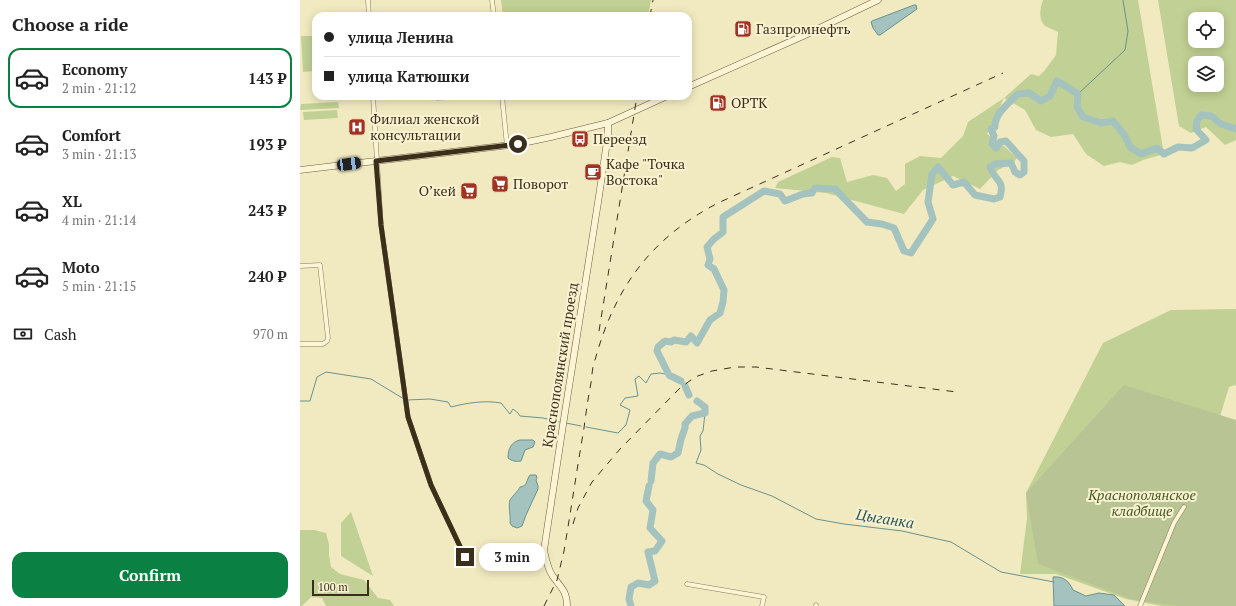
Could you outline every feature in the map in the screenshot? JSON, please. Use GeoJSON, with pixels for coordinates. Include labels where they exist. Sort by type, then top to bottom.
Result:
{"type":"FeatureCollection","features":[{"type":"Feature","properties":{"kind":"main road"},"geometry":{"type":"LineString","coordinates":[[692,85],[803,36],[878,0]]}},
{"type":"Feature","properties":{"kind":"main road"},"geometry":{"type":"LineString","coordinates":[[300,170],[508,146],[608,123],[658,100]]}},
{"type":"Feature","properties":{"kind":"main road","name":"Краснополянский проезд"},"geometry":{"type":"LineString","coordinates":[[567,606],[565,592],[552,575],[546,561],[544,550],[599,196],[608,135],[608,123]]}},
{"type":"Feature","properties":{"kind":"street"},"geometry":{"type":"LineString","coordinates":[[368,0],[369,12]]}},
{"type":"Feature","properties":{"kind":"street"},"geometry":{"type":"LineString","coordinates":[[492,0],[494,12]]}},
{"type":"Feature","properties":{"kind":"street"},"geometry":{"type":"LineString","coordinates":[[373,100],[381,225],[408,417],[431,485],[465,557]]}},
{"type":"Feature","properties":{"kind":"street"},"geometry":{"type":"LineString","coordinates":[[502,100],[508,146]]}},
{"type":"Feature","properties":{"kind":"street"},"geometry":{"type":"LineString","coordinates":[[300,266],[320,265],[328,338],[327,342],[323,344],[300,344]]}},
{"type":"Feature","properties":{"kind":"street"},"geometry":{"type":"LineString","coordinates":[[1140,606],[1174,523],[1184,507]]}},
{"type":"Feature","properties":{"kind":"street"},"geometry":{"type":"LineString","coordinates":[[687,584],[764,597],[762,606]]}},
{"type":"Feature","properties":{"kind":"green space"},"geometry":{"type":"Polygon","coordinates":[[[501,0],[651,0],[649,12],[502,12],[501,0]]]}},
{"type":"Feature","properties":{"kind":"green space"},"geometry":{"type":"Polygon","coordinates":[[[1043,0],[1138,0],[1164,154],[1132,165],[1120,162],[1104,166],[1086,154],[1073,134],[1051,137],[1036,130],[1025,110],[1004,98],[1031,74],[1039,76],[1056,55],[1058,32],[1045,26],[1041,20],[1040,10],[1043,0]]]}},
{"type":"Feature","properties":{"kind":"green space"},"geometry":{"type":"Polygon","coordinates":[[[1158,0],[1236,0],[1236,140],[1225,145],[1206,127],[1191,133],[1179,126],[1158,0]]]}},
{"type":"Feature","properties":{"kind":"green space"},"geometry":{"type":"Polygon","coordinates":[[[301,36],[312,36],[312,71],[303,72],[301,36]]]}},
{"type":"Feature","properties":{"kind":"green space"},"geometry":{"type":"Polygon","coordinates":[[[1004,98],[987,134],[1017,158],[1014,162],[998,170],[980,189],[953,176],[923,190],[904,214],[826,193],[775,188],[778,182],[832,157],[840,158],[847,182],[873,175],[887,178],[896,191],[905,184],[905,164],[920,156],[941,158],[963,136],[968,122],[1004,98]]]}},
{"type":"Feature","properties":{"kind":"green space"},"geometry":{"type":"Polygon","coordinates":[[[338,102],[339,108],[300,110],[301,104],[338,102]]]}},
{"type":"Feature","properties":{"kind":"green space"},"geometry":{"type":"Polygon","coordinates":[[[337,110],[338,118],[304,120],[303,112],[337,110]]]}},
{"type":"Feature","properties":{"kind":"green space","name":"Краснополянское кладбище"},"geometry":{"type":"Polygon","coordinates":[[[1236,309],[1236,386],[1234,385],[1229,387],[1218,423],[1236,606],[1161,606],[1126,599],[1056,574],[1020,574],[1027,518],[1026,493],[1103,343],[1171,310],[1236,309]]]}},
{"type":"Feature","properties":{"kind":"green space","name":"Краснополянское кладбище"},"geometry":{"type":"Polygon","coordinates":[[[1124,385],[1236,420],[1236,606],[1178,606],[1134,600],[1038,564],[1026,493],[1124,385]]]}},
{"type":"Feature","properties":{"kind":"green space"},"geometry":{"type":"Polygon","coordinates":[[[351,512],[373,576],[341,556],[341,523],[351,512]]]}},
{"type":"Feature","properties":{"kind":"green space"},"geometry":{"type":"Polygon","coordinates":[[[300,530],[314,530],[326,533],[329,544],[331,567],[340,574],[364,580],[378,598],[390,600],[394,606],[326,606],[322,598],[311,597],[302,606],[300,606],[300,530]]]}},
{"type":"Feature","properties":{"kind":"water"},"geometry":{"type":"Polygon","coordinates":[[[916,5],[917,9],[880,35],[878,35],[873,28],[872,21],[916,5]]]}},
{"type":"Feature","properties":{"kind":"water"},"geometry":{"type":"Polygon","coordinates":[[[520,440],[533,440],[535,442],[533,447],[525,450],[521,461],[513,461],[508,458],[509,449],[514,442],[520,440]]]}},
{"type":"Feature","properties":{"kind":"water"},"geometry":{"type":"Polygon","coordinates":[[[530,475],[536,475],[538,489],[522,526],[517,528],[512,526],[510,523],[510,500],[520,487],[526,484],[530,475]]]}},
{"type":"Feature","properties":{"kind":"water"},"geometry":{"type":"Polygon","coordinates":[[[1053,577],[1060,577],[1070,584],[1073,590],[1086,596],[1099,593],[1114,595],[1125,606],[1054,606],[1053,577]]]}},
{"type":"Feature","properties":{"kind":"waterway"},"geometry":{"type":"LineString","coordinates":[[1078,94],[1125,50],[1128,31],[1123,0]]}},
{"type":"Feature","properties":{"kind":"waterway"},"geometry":{"type":"LineString","coordinates":[[681,381],[669,375],[657,351],[658,347],[665,341],[671,342],[674,340],[686,342],[691,336],[697,343],[710,320],[720,313],[724,290],[714,269],[708,265],[710,259],[707,247],[723,232],[723,217],[764,191],[780,194],[785,201],[803,194],[812,193],[815,188],[835,189],[867,222],[882,224],[894,228],[904,251],[911,253],[933,219],[928,202],[932,174],[938,167],[953,185],[964,182],[975,195],[994,199],[1000,197],[1001,187],[990,167],[995,164],[1011,163],[1015,172],[1020,175],[1024,172],[1024,161],[1006,141],[1000,142],[996,148],[992,144],[994,136],[991,129],[995,127],[997,117],[1018,94],[1029,93],[1041,101],[1050,96],[1057,81],[1078,94],[1077,107],[1083,117],[1101,123],[1113,121],[1125,136],[1130,147],[1141,154],[1157,148],[1164,154],[1178,147],[1192,148],[1206,140],[1196,129],[1197,121],[1201,115],[1211,116],[1221,124],[1236,129]]}},
{"type":"Feature","properties":{"kind":"waterway"},"geometry":{"type":"LineString","coordinates":[[300,401],[310,401],[317,377],[326,372],[371,379],[404,399]]}},
{"type":"Feature","properties":{"kind":"waterway"},"geometry":{"type":"LineString","coordinates":[[586,427],[618,433],[626,425],[630,410],[620,405],[625,398],[638,396],[635,379],[639,376],[646,383],[651,374],[660,373],[669,375]]}},
{"type":"Feature","properties":{"kind":"waterway"},"geometry":{"type":"LineString","coordinates":[[685,386],[689,395]]}},
{"type":"Feature","properties":{"kind":"waterway"},"geometry":{"type":"LineString","coordinates":[[407,400],[430,399],[448,402],[451,407],[476,402],[501,403],[510,414],[513,409],[520,416],[543,418],[560,422]]}},
{"type":"Feature","properties":{"kind":"waterway"},"geometry":{"type":"LineString","coordinates":[[651,481],[653,463],[660,454],[671,457],[678,453],[685,424],[692,416],[705,413],[705,407],[697,401]]}},
{"type":"Feature","properties":{"kind":"waterway","name":"Цыганка"},"geometry":{"type":"LineString","coordinates":[[705,413],[703,431],[700,436],[701,450],[696,463],[704,465],[718,474],[741,485],[772,496],[816,519],[902,531],[951,542],[1001,572],[1054,582]]}},
{"type":"Feature","properties":{"kind":"waterway"},"geometry":{"type":"LineString","coordinates":[[566,423],[581,426]]}},
{"type":"Feature","properties":{"kind":"waterway"},"geometry":{"type":"LineString","coordinates":[[631,606],[629,599],[631,587],[638,583],[649,585],[655,581],[648,552],[655,551],[662,541],[650,528],[653,510],[646,501],[649,486]]}},
{"type":"Feature","properties":{"kind":"railway"},"geometry":{"type":"LineString","coordinates":[[651,12],[653,0]]}},
{"type":"Feature","properties":{"kind":"railway"},"geometry":{"type":"LineString","coordinates":[[544,606],[557,580],[564,551],[594,363],[603,334],[613,310],[625,287],[639,267],[673,232],[694,217],[718,203],[1003,73]]}},
{"type":"Feature","properties":{"kind":"railway"},"geometry":{"type":"LineString","coordinates":[[599,331],[636,100]]}},
{"type":"Feature","properties":{"kind":"railway"},"geometry":{"type":"LineString","coordinates":[[573,524],[578,508],[592,482],[620,449],[680,388],[695,377],[712,371],[735,367],[756,367],[957,392]]}},
{"type":"Feature","properties":{"kind":"place","name":"Газпромнефть"},"geometry":{"type":"Point","coordinates":[743,29]}},
{"type":"Feature","properties":{"kind":"place","name":"ОРТК"},"geometry":{"type":"Point","coordinates":[718,103]}},
{"type":"Feature","properties":{"kind":"place","name":"Филиал женской консультации"},"geometry":{"type":"Point","coordinates":[357,127]}},
{"type":"Feature","properties":{"kind":"place","name":"Переезд"},"geometry":{"type":"Point","coordinates":[580,139]}},
{"type":"Feature","properties":{"kind":"place","name":"Кафе \"Точка Востока\""},"geometry":{"type":"Point","coordinates":[593,172]}},
{"type":"Feature","properties":{"kind":"place","name":"Поворот"},"geometry":{"type":"Point","coordinates":[500,184]}},
{"type":"Feature","properties":{"kind":"place","name":"О’кей"},"geometry":{"type":"Point","coordinates":[469,191]}},
{"type":"Feature","properties":{"kind":"route"},"geometry":{"type":"LineString","coordinates":[[465,557],[431,485],[408,417],[381,225],[376,161],[518,144]]}}]}
